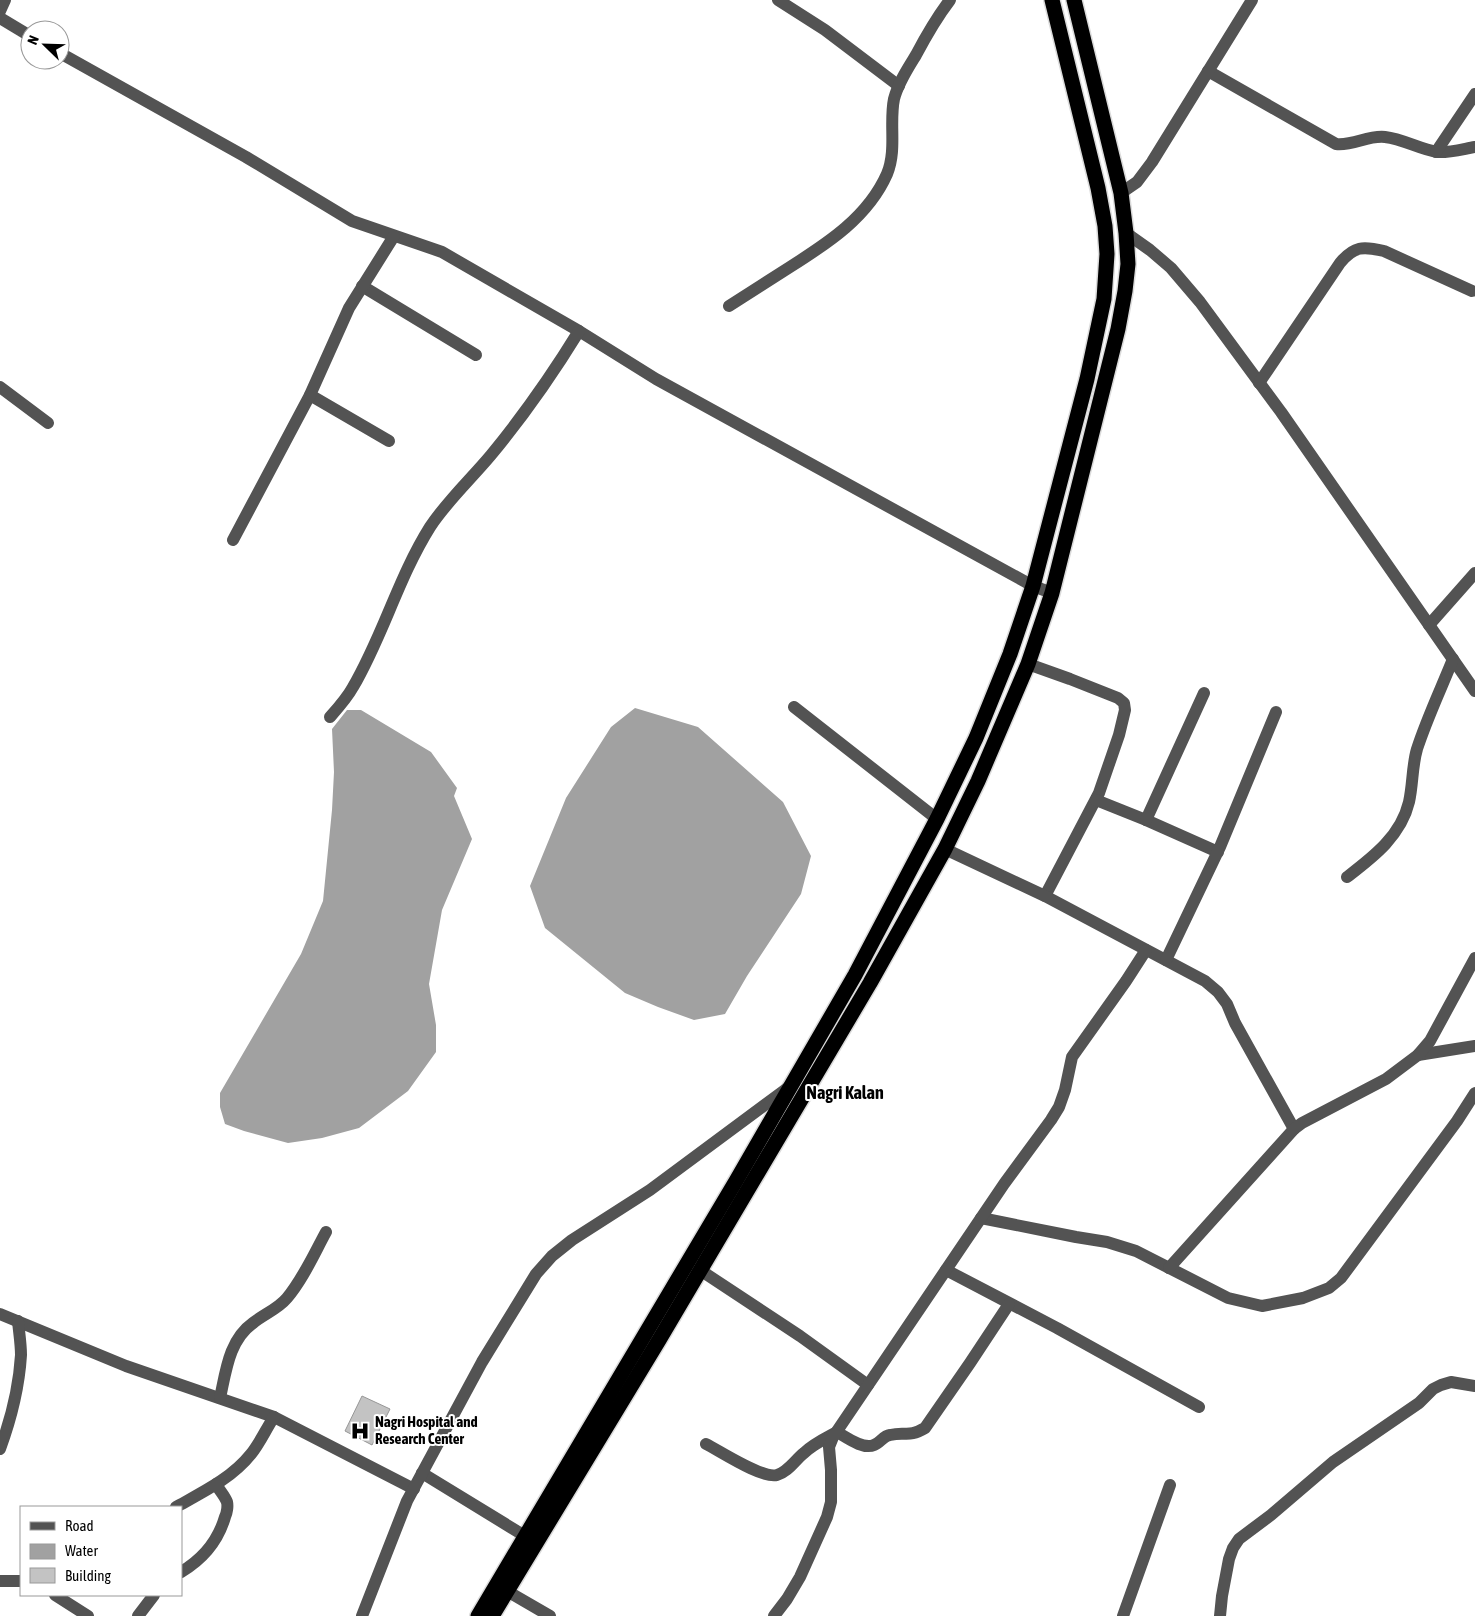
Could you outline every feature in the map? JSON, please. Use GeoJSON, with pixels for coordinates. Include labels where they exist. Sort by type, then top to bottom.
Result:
{"type":"FeatureCollection","features":[{"type":"Feature","properties":{"kind":"highway"},"geometry":{"type":"LineString","coordinates":[[531,1540],[855,975],[937,819],[979,730],[1010,654],[1033,586],[1087,379],[1104,299],[1107,254],[1105,226],[1098,188],[1052,0]]}},
{"type":"Feature","properties":{"kind":"highway"},"geometry":{"type":"LineString","coordinates":[[478,1616],[502,1588],[700,1270],[870,983],[945,849],[978,781],[1028,664],[1052,593],[1118,329],[1128,264],[1121,193],[1074,0]]}},
{"type":"Feature","properties":{"kind":"highway"},"geometry":{"type":"LineString","coordinates":[[492,1616],[502,1588]]}},
{"type":"Feature","properties":{"kind":"street"},"geometry":{"type":"LineString","coordinates":[[0,11],[5,0]]}},
{"type":"Feature","properties":{"kind":"street"},"geometry":{"type":"LineString","coordinates":[[778,0],[825,30],[899,86]]}},
{"type":"Feature","properties":{"kind":"street"},"geometry":{"type":"LineString","coordinates":[[729,306],[826,244],[856,220],[871,200],[887,173],[892,156],[894,98],[925,37],[950,0]]}},
{"type":"Feature","properties":{"kind":"street"},"geometry":{"type":"LineString","coordinates":[[1121,193],[1137,182],[1152,162],[1252,0]]}},
{"type":"Feature","properties":{"kind":"street"},"geometry":{"type":"LineString","coordinates":[[0,18],[20,30]]}},
{"type":"Feature","properties":{"kind":"street"},"geometry":{"type":"LineString","coordinates":[[70,59],[246,157],[352,220],[442,252],[579,331],[656,379],[1033,586],[1052,593]]}},
{"type":"Feature","properties":{"kind":"street"},"geometry":{"type":"LineString","coordinates":[[1208,71],[1336,144],[1346,145],[1383,137],[1397,139],[1436,152],[1475,147]]}},
{"type":"Feature","properties":{"kind":"street"},"geometry":{"type":"LineString","coordinates":[[1436,152],[1475,94]]}},
{"type":"Feature","properties":{"kind":"street"},"geometry":{"type":"LineString","coordinates":[[1126,233],[1171,268],[1200,302],[1475,691]]}},
{"type":"Feature","properties":{"kind":"street"},"geometry":{"type":"LineString","coordinates":[[233,540],[310,394],[349,308],[394,236]]}},
{"type":"Feature","properties":{"kind":"street"},"geometry":{"type":"LineString","coordinates":[[1259,383],[1348,253],[1369,247],[1384,251],[1472,291]]}},
{"type":"Feature","properties":{"kind":"street"},"geometry":{"type":"LineString","coordinates":[[362,286],[476,355]]}},
{"type":"Feature","properties":{"kind":"street"},"geometry":{"type":"LineString","coordinates":[[330,717],[352,689],[364,668],[412,558],[432,525],[518,421],[548,381],[579,331]]}},
{"type":"Feature","properties":{"kind":"street"},"geometry":{"type":"LineString","coordinates":[[0,386],[48,423]]}},
{"type":"Feature","properties":{"kind":"street"},"geometry":{"type":"LineString","coordinates":[[310,394],[389,440]]}},
{"type":"Feature","properties":{"kind":"street"},"geometry":{"type":"LineString","coordinates":[[1429,625],[1475,573]]}},
{"type":"Feature","properties":{"kind":"street"},"geometry":{"type":"LineString","coordinates":[[1347,877],[1381,850],[1392,838],[1405,816],[1417,748],[1453,660]]}},
{"type":"Feature","properties":{"kind":"street"},"geometry":{"type":"LineString","coordinates":[[1028,664],[1118,698],[1124,703],[1125,710],[1119,735],[1096,800],[1045,896]]}},
{"type":"Feature","properties":{"kind":"street"},"geometry":{"type":"LineString","coordinates":[[1146,820],[1204,693]]}},
{"type":"Feature","properties":{"kind":"street"},"geometry":{"type":"LineString","coordinates":[[794,706],[937,819]]}},
{"type":"Feature","properties":{"kind":"street"},"geometry":{"type":"LineString","coordinates":[[1166,960],[1218,852],[1276,712]]}},
{"type":"Feature","properties":{"kind":"street"},"geometry":{"type":"LineString","coordinates":[[1096,800],[1218,852]]}},
{"type":"Feature","properties":{"kind":"street"},"geometry":{"type":"LineString","coordinates":[[945,849],[1045,896],[1205,981],[1218,992],[1227,1004],[1235,1024],[1294,1129]]}},
{"type":"Feature","properties":{"kind":"street"},"geometry":{"type":"LineString","coordinates":[[774,1616],[800,1577],[827,1517],[831,1502],[829,1447],[837,1432],[981,1218],[1055,1113],[1065,1090],[1072,1057],[1146,950]]}},
{"type":"Feature","properties":{"kind":"street"},"geometry":{"type":"LineString","coordinates":[[1169,1268],[1294,1129],[1386,1079],[1418,1054],[1430,1040],[1475,958]]}},
{"type":"Feature","properties":{"kind":"street"},"geometry":{"type":"LineString","coordinates":[[1418,1054],[1475,1046]]}},
{"type":"Feature","properties":{"kind":"street"},"geometry":{"type":"LineString","coordinates":[[362,1616],[394,1532],[422,1473],[482,1362],[536,1274],[552,1256],[572,1240],[650,1190],[791,1086]]}},
{"type":"Feature","properties":{"kind":"street"},"geometry":{"type":"LineString","coordinates":[[981,1218],[1107,1242],[1136,1251],[1228,1298],[1262,1306],[1303,1298],[1329,1288],[1340,1278],[1374,1235],[1457,1121],[1475,1093]]}},
{"type":"Feature","properties":{"kind":"street"},"geometry":{"type":"LineString","coordinates":[[220,1398],[233,1347],[252,1323],[268,1314],[286,1299],[297,1284],[326,1232]]}},
{"type":"Feature","properties":{"kind":"street"},"geometry":{"type":"LineString","coordinates":[[700,1270],[800,1336],[868,1385]]}},
{"type":"Feature","properties":{"kind":"street"},"geometry":{"type":"LineString","coordinates":[[946,1270],[1199,1407]]}},
{"type":"Feature","properties":{"kind":"street"},"geometry":{"type":"LineString","coordinates":[[837,1432],[867,1446],[875,1445],[887,1435],[911,1435],[925,1428],[1009,1304]]}},
{"type":"Feature","properties":{"kind":"street"},"geometry":{"type":"LineString","coordinates":[[0,1314],[126,1366],[274,1417],[414,1489]]}},
{"type":"Feature","properties":{"kind":"street"},"geometry":{"type":"LineString","coordinates":[[0,1449],[13,1410],[18,1382],[21,1354],[18,1321]]}},
{"type":"Feature","properties":{"kind":"street"},"geometry":{"type":"LineString","coordinates":[[1220,1616],[1230,1559],[1233,1548],[1239,1539],[1271,1515],[1333,1462],[1418,1403],[1433,1389],[1451,1382],[1475,1386]]}},
{"type":"Feature","properties":{"kind":"street"},"geometry":{"type":"LineString","coordinates":[[178,1506],[216,1484],[240,1465],[252,1453],[274,1417]]}},
{"type":"Feature","properties":{"kind":"street"},"geometry":{"type":"LineString","coordinates":[[706,1444],[757,1472],[777,1475],[786,1470],[811,1447],[837,1432]]}},
{"type":"Feature","properties":{"kind":"street"},"geometry":{"type":"LineString","coordinates":[[422,1473],[531,1540]]}},
{"type":"Feature","properties":{"kind":"street"},"geometry":{"type":"LineString","coordinates":[[182,1572],[189,1568],[209,1550],[222,1526],[227,1513],[227,1502],[216,1484]]}},
{"type":"Feature","properties":{"kind":"street"},"geometry":{"type":"LineString","coordinates":[[1123,1616],[1170,1485]]}},
{"type":"Feature","properties":{"kind":"street"},"geometry":{"type":"LineString","coordinates":[[0,1580],[20,1581]]}},
{"type":"Feature","properties":{"kind":"street"},"geometry":{"type":"LineString","coordinates":[[502,1588],[550,1616]]}},
{"type":"Feature","properties":{"kind":"street"},"geometry":{"type":"LineString","coordinates":[[57,1596],[88,1616]]}},
{"type":"Feature","properties":{"kind":"street"},"geometry":{"type":"LineString","coordinates":[[138,1616],[153,1596]]}},
{"type":"Feature","properties":{"kind":"water"},"geometry":{"type":"Polygon","coordinates":[[[635,708],[698,727],[783,802],[811,856],[801,894],[747,976],[725,1014],[694,1020],[625,993],[545,928],[530,886],[566,798],[611,727],[635,708]]]}},
{"type":"Feature","properties":{"kind":"water"},"geometry":{"type":"Polygon","coordinates":[[[347,710],[361,710],[431,752],[457,788],[454,796],[472,839],[442,910],[429,984],[436,1025],[436,1052],[408,1091],[359,1128],[322,1138],[288,1143],[225,1124],[220,1107],[220,1093],[301,954],[323,901],[334,772],[332,729],[347,710]]]}},
{"type":"Feature","properties":{"kind":"building"},"geometry":{"type":"Polygon","coordinates":[[[362,1396],[390,1409],[372,1445],[345,1431],[362,1396]]]}},
{"type":"Feature","properties":{"kind":"place","name":"Nagri Hospital and Research Center"},"geometry":{"type":"Point","coordinates":[360,1431]}},
{"type":"Feature","properties":{"kind":"district","name":"Nagri Kalan"},"geometry":{"type":"Point","coordinates":[845,1093]}}]}
